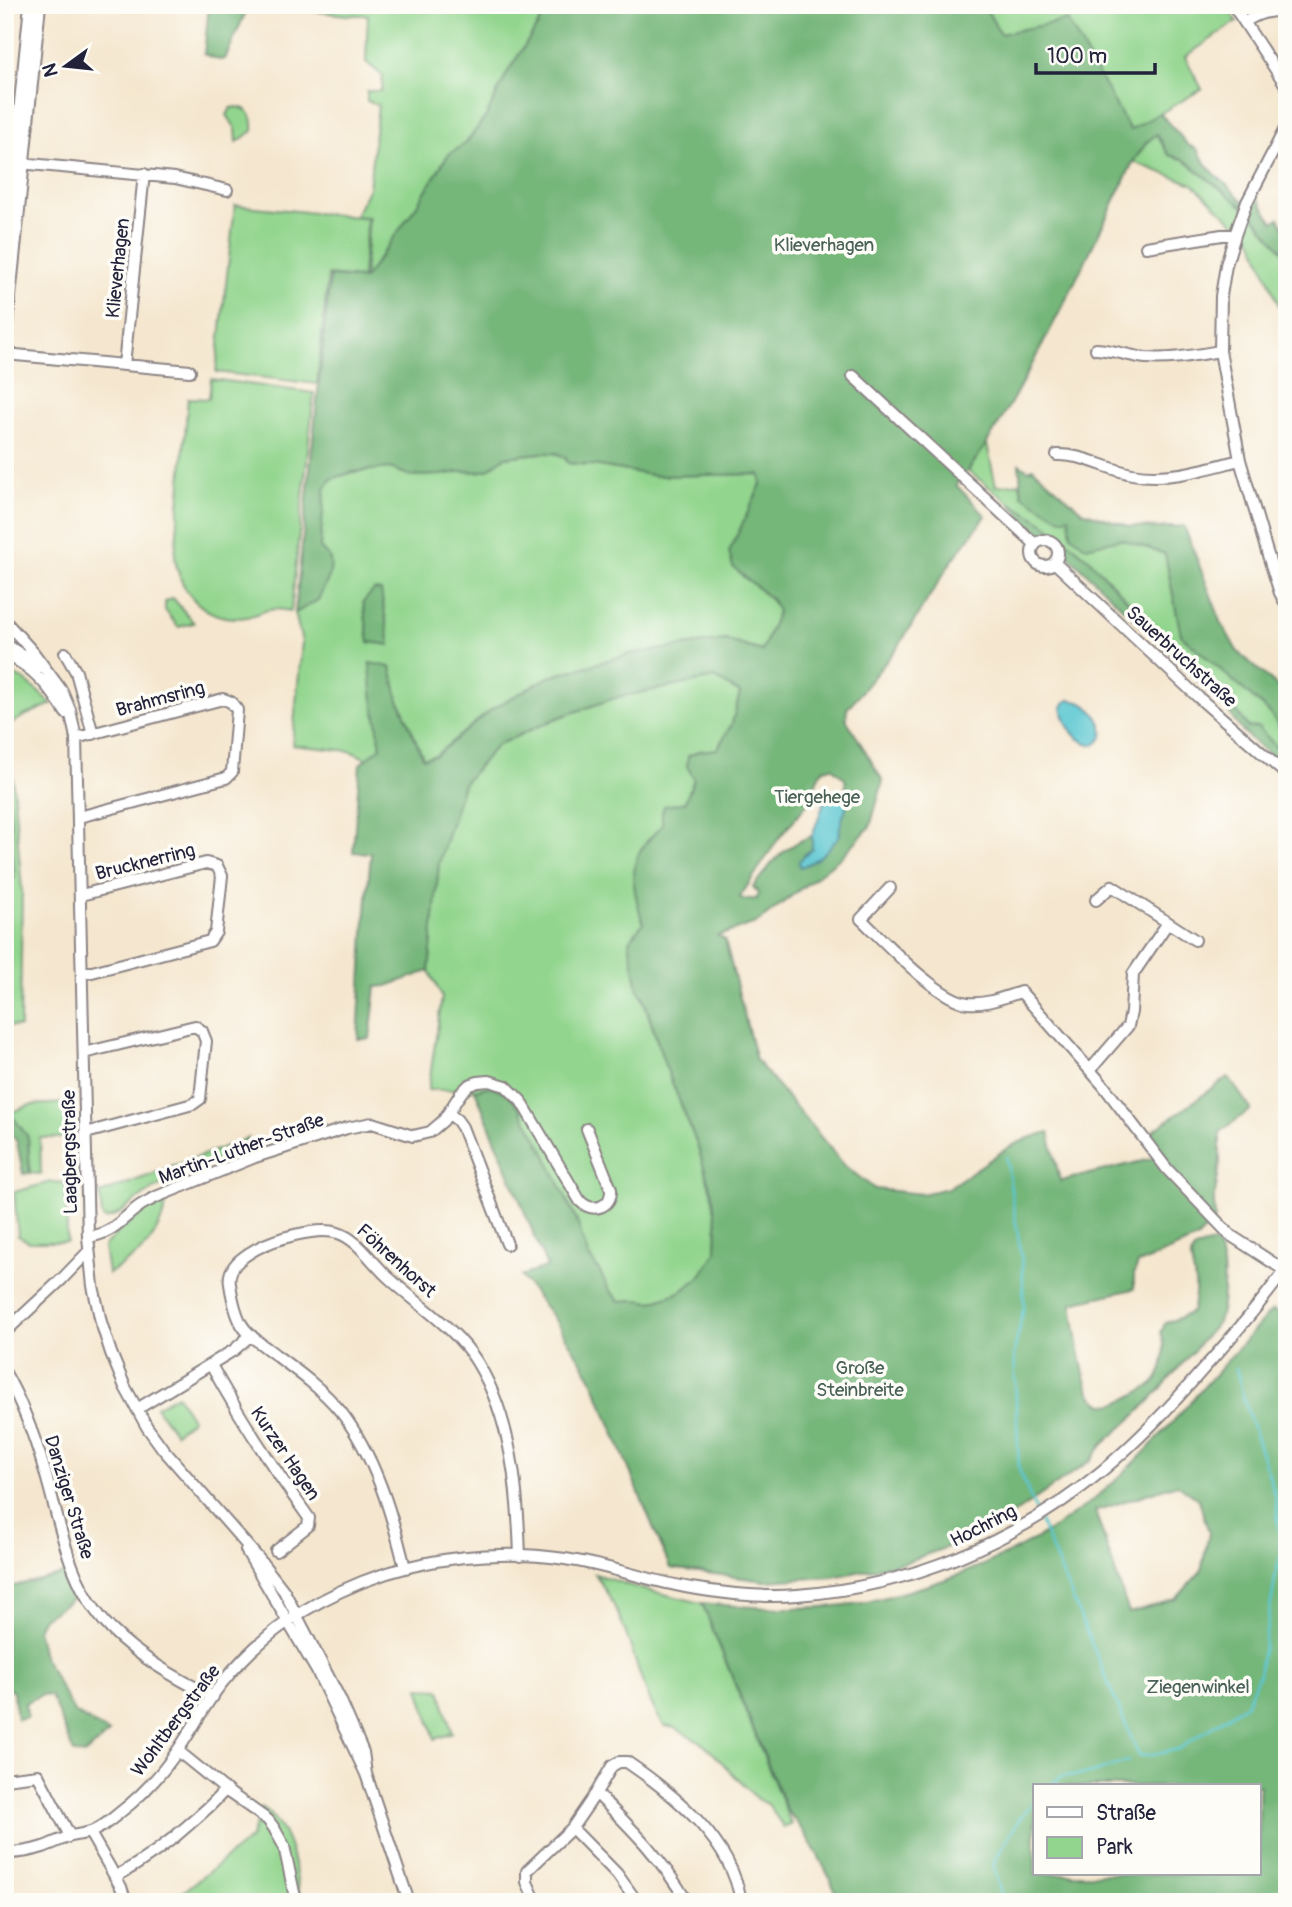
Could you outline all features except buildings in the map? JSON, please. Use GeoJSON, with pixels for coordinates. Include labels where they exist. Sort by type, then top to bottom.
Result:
{"type":"FeatureCollection","features":[{"type":"Feature","properties":{"kind":"street"},"geometry":{"type":"LineString","coordinates":[[5,345],[30,5]]}},
{"type":"Feature","properties":{"kind":"street"},"geometry":{"type":"LineString","coordinates":[[5,248],[40,5]]}},
{"type":"Feature","properties":{"kind":"street"},"geometry":{"type":"LineString","coordinates":[[1233,5],[1287,87]]}},
{"type":"Feature","properties":{"kind":"street"},"geometry":{"type":"LineString","coordinates":[[1245,22],[1255,15],[1287,11]]}},
{"type":"Feature","properties":{"kind":"street"},"geometry":{"type":"LineString","coordinates":[[1287,125],[1246,204],[1226,265],[1220,351],[1240,460],[1280,593],[1287,606]]}},
{"type":"Feature","properties":{"kind":"street"},"geometry":{"type":"LineString","coordinates":[[19,163],[175,178],[227,190]]}},
{"type":"Feature","properties":{"kind":"street","name":"Klieverhagen"},"geometry":{"type":"LineString","coordinates":[[124,365],[144,174]]}},
{"type":"Feature","properties":{"kind":"street"},"geometry":{"type":"LineString","coordinates":[[1146,247],[1235,235]]}},
{"type":"Feature","properties":{"kind":"street"},"geometry":{"type":"LineString","coordinates":[[1096,349],[1115,350],[1145,358],[1174,358],[1220,351]]}},
{"type":"Feature","properties":{"kind":"street"},"geometry":{"type":"LineString","coordinates":[[5,354],[190,371]]}},
{"type":"Feature","properties":{"kind":"street","name":"Sauerbruchstraße"},"geometry":{"type":"LineString","coordinates":[[853,376],[1035,544]]}},
{"type":"Feature","properties":{"kind":"street"},"geometry":{"type":"LineString","coordinates":[[1057,455],[1072,454],[1133,474],[1169,477],[1240,460]]}},
{"type":"Feature","properties":{"kind":"street","name":"Sauerbruchstraße"},"geometry":{"type":"LineString","coordinates":[[1044,540],[1054,544],[1057,553],[1054,562],[1045,566],[1036,562],[1032,553],[1035,544],[1044,540]]}},
{"type":"Feature","properties":{"kind":"street","name":"Sauerbruchstraße"},"geometry":{"type":"LineString","coordinates":[[1054,562],[1198,697],[1287,775]]}},
{"type":"Feature","properties":{"kind":"street","name":"Laagbergstraße"},"geometry":{"type":"LineString","coordinates":[[5,621],[33,652],[66,699],[76,738],[88,1237],[91,1273],[101,1322],[111,1353],[147,1427],[284,1591],[292,1618],[340,1699],[356,1734],[363,1752],[366,1774],[409,1902]]}},
{"type":"Feature","properties":{"kind":"street","name":"Laagbergstraße"},"geometry":{"type":"LineString","coordinates":[[5,644],[33,661],[50,676]]}},
{"type":"Feature","properties":{"kind":"street"},"geometry":{"type":"LineString","coordinates":[[65,653],[76,672],[93,734]]}},
{"type":"Feature","properties":{"kind":"street","name":"Laagbergstraße"},"geometry":{"type":"LineString","coordinates":[[5,654],[41,678],[73,725]]}},
{"type":"Feature","properties":{"kind":"street","name":"Brahmsring"},"geometry":{"type":"LineString","coordinates":[[76,738],[223,699],[231,702],[237,710],[232,772],[226,778],[79,817]]}},
{"type":"Feature","properties":{"kind":"street","name":"Brucknerring"},"geometry":{"type":"LineString","coordinates":[[81,895],[206,863],[217,866],[222,876],[216,932],[210,941],[92,972],[83,972]]}},
{"type":"Feature","properties":{"kind":"street"},"geometry":{"type":"LineString","coordinates":[[1096,900],[1112,886],[1195,940]]}},
{"type":"Feature","properties":{"kind":"street","name":"Hochring"},"geometry":{"type":"LineString","coordinates":[[405,1568],[460,1558],[520,1556],[564,1559],[690,1588],[754,1596],[795,1596],[853,1588],[924,1570],[982,1548],[1017,1529],[1100,1472],[1172,1405],[1249,1317],[1286,1269],[1241,1243],[1220,1226],[1167,1169],[1103,1085],[1021,992],[969,1004],[952,999],[936,989],[861,919],[890,888]]}},
{"type":"Feature","properties":{"kind":"street"},"geometry":{"type":"LineString","coordinates":[[1090,1070],[1128,1026],[1133,974],[1167,923]]}},
{"type":"Feature","properties":{"kind":"street"},"geometry":{"type":"LineString","coordinates":[[84,1053],[195,1026],[202,1031],[206,1041],[200,1099],[193,1104],[86,1133]]}},
{"type":"Feature","properties":{"kind":"street","name":"Martin-Luther-Straße"},"geometry":{"type":"LineString","coordinates":[[88,1237],[100,1236],[156,1197],[255,1157],[347,1128],[372,1124],[404,1134],[422,1135],[438,1127],[461,1093],[478,1082],[489,1081],[506,1087],[521,1101],[580,1200],[590,1208],[598,1208],[604,1206],[612,1195],[587,1129]]}},
{"type":"Feature","properties":{"kind":"street"},"geometry":{"type":"LineString","coordinates":[[448,1113],[462,1127],[507,1244]]}},
{"type":"Feature","properties":{"kind":"street","name":"Föhrenhorst"},"geometry":{"type":"LineString","coordinates":[[405,1568],[377,1475],[348,1422],[330,1399],[251,1335],[240,1321],[230,1286],[231,1270],[247,1254],[277,1240],[325,1231],[345,1235],[389,1278],[446,1327],[475,1359],[495,1398],[510,1455],[518,1511],[520,1556]]}},
{"type":"Feature","properties":{"kind":"street"},"geometry":{"type":"LineString","coordinates":[[5,1332],[89,1251]]}},
{"type":"Feature","properties":{"kind":"street"},"geometry":{"type":"LineString","coordinates":[[62,1279],[91,1273]]}},
{"type":"Feature","properties":{"kind":"street"},"geometry":{"type":"LineString","coordinates":[[137,1409],[234,1350],[251,1335]]}},
{"type":"Feature","properties":{"kind":"street","name":"Kurzer Hagen"},"geometry":{"type":"LineString","coordinates":[[211,1364],[258,1446],[309,1518],[307,1526],[276,1551]]}},
{"type":"Feature","properties":{"kind":"street","name":"Danziger Straße"},"geometry":{"type":"LineString","coordinates":[[5,1373],[36,1441],[69,1562],[90,1601],[110,1628],[140,1654],[172,1675],[213,1696]]}},
{"type":"Feature","properties":{"kind":"street","name":"Wohltbergstraße"},"geometry":{"type":"LineString","coordinates":[[5,1853],[19,1853],[70,1836],[90,1833],[130,1804],[148,1787],[178,1751],[222,1683],[267,1635],[292,1618],[360,1583],[405,1568]]}},
{"type":"Feature","properties":{"kind":"street"},"geometry":{"type":"LineString","coordinates":[[178,1751],[268,1820],[280,1837],[296,1902]]}},
{"type":"Feature","properties":{"kind":"street"},"geometry":{"type":"LineString","coordinates":[[536,1902],[527,1882],[527,1871],[572,1828],[612,1766],[618,1762],[627,1762],[671,1794],[704,1828],[730,1867],[741,1902]]}},
{"type":"Feature","properties":{"kind":"street"},"geometry":{"type":"LineString","coordinates":[[5,1779],[38,1775],[70,1836]]}},
{"type":"Feature","properties":{"kind":"street"},"geometry":{"type":"LineString","coordinates":[[115,1877],[169,1843],[218,1799],[225,1789]]}},
{"type":"Feature","properties":{"kind":"street"},"geometry":{"type":"LineString","coordinates":[[596,1793],[645,1841],[671,1875],[687,1902]]}},
{"type":"Feature","properties":{"kind":"street"},"geometry":{"type":"LineString","coordinates":[[572,1828],[617,1874],[637,1902]]}},
{"type":"Feature","properties":{"kind":"street"},"geometry":{"type":"LineString","coordinates":[[90,1833],[126,1902]]}},
{"type":"Feature","properties":{"kind":"green space"},"geometry":{"type":"Polygon","coordinates":[[[209,5],[249,5],[225,59],[219,60],[204,54],[209,5]]]}},
{"type":"Feature","properties":{"kind":"green space"},"geometry":{"type":"Polygon","coordinates":[[[258,5],[547,5],[538,25],[506,75],[487,115],[466,143],[448,155],[415,208],[364,280],[369,217],[355,216],[369,188],[378,105],[367,101],[367,91],[381,91],[383,76],[366,62],[368,15],[258,5]]]}},
{"type":"Feature","properties":{"kind":"green space","name":"Große Steinbreite"},"geometry":{"type":"Polygon","coordinates":[[[547,5],[984,5],[1000,34],[1067,20],[1130,130],[1160,113],[1188,145],[1197,149],[1208,167],[1246,204],[1257,197],[1273,222],[1279,218],[1287,232],[1287,256],[1251,213],[1183,159],[1169,155],[1157,134],[1147,142],[1133,162],[1070,291],[1013,398],[987,443],[956,485],[986,516],[951,562],[898,647],[847,709],[846,719],[883,781],[870,827],[840,858],[758,922],[718,936],[725,940],[756,1060],[845,1166],[875,1189],[922,1194],[948,1188],[1009,1147],[1049,1132],[1060,1181],[1159,1157],[1145,1137],[1228,1077],[1251,1109],[1220,1132],[1220,1163],[1214,1200],[1215,1220],[1197,1239],[1138,1264],[1134,1274],[1134,1289],[1072,1303],[1080,1353],[1090,1391],[1099,1402],[1111,1405],[1150,1386],[1157,1379],[1164,1359],[1161,1333],[1165,1323],[1192,1312],[1195,1290],[1191,1261],[1193,1251],[1216,1243],[1224,1274],[1218,1322],[1159,1391],[1103,1444],[1091,1460],[1008,1518],[950,1546],[906,1562],[833,1577],[765,1581],[670,1568],[591,1377],[555,1320],[521,1276],[547,1267],[475,1090],[491,1086],[507,1093],[518,1105],[543,1149],[576,1219],[588,1255],[619,1301],[652,1302],[680,1292],[700,1277],[716,1252],[717,1223],[712,1194],[697,1144],[665,1065],[643,996],[638,989],[629,941],[643,923],[634,878],[640,851],[662,825],[664,806],[685,802],[694,779],[687,766],[688,756],[699,751],[717,749],[732,724],[740,693],[715,678],[618,697],[557,718],[497,745],[463,784],[439,863],[429,971],[387,986],[376,987],[370,1039],[358,1039],[371,853],[353,852],[360,764],[381,747],[370,663],[391,667],[398,698],[423,758],[436,755],[492,709],[549,677],[630,654],[725,640],[762,651],[778,611],[772,600],[733,567],[729,552],[761,484],[760,474],[657,476],[568,463],[566,458],[557,453],[541,453],[505,457],[487,470],[478,472],[411,476],[390,468],[353,472],[331,479],[325,489],[320,548],[329,557],[329,577],[318,600],[295,613],[330,276],[364,279],[415,208],[448,155],[466,143],[487,115],[506,75],[538,25],[547,5]],[[832,767],[820,773],[807,804],[779,838],[740,897],[757,899],[758,892],[753,887],[772,863],[802,840],[812,836],[812,849],[804,855],[811,861],[825,848],[843,814],[847,795],[843,793],[846,788],[845,779],[832,767]]]}},
{"type":"Feature","properties":{"kind":"green space"},"geometry":{"type":"Polygon","coordinates":[[[984,5],[1225,5],[1237,21],[1185,57],[1202,89],[1130,131],[1067,21],[1000,34],[984,5]]]}},
{"type":"Feature","properties":{"kind":"green space"},"geometry":{"type":"Polygon","coordinates":[[[237,107],[248,112],[252,118],[253,131],[237,142],[236,129],[227,115],[231,108],[237,107]]]}},
{"type":"Feature","properties":{"kind":"green space"},"geometry":{"type":"Polygon","coordinates":[[[1156,134],[1169,155],[1183,159],[1251,213],[1287,256],[1287,341],[1281,311],[1253,241],[1193,184],[1133,162],[1156,134]]]}},
{"type":"Feature","properties":{"kind":"green space"},"geometry":{"type":"Polygon","coordinates":[[[235,205],[367,218],[362,278],[328,275],[317,384],[216,372],[235,205]]]}},
{"type":"Feature","properties":{"kind":"green space"},"geometry":{"type":"Polygon","coordinates":[[[211,379],[314,393],[291,611],[271,609],[247,617],[220,616],[198,604],[189,594],[178,571],[175,557],[188,398],[209,399],[211,379]]]}},
{"type":"Feature","properties":{"kind":"green space"},"geometry":{"type":"Polygon","coordinates":[[[987,444],[996,486],[1020,483],[1022,495],[1121,539],[1165,554],[1181,635],[1270,713],[1287,738],[1287,755],[1258,727],[1249,728],[1225,695],[1204,680],[1197,665],[1156,631],[1089,559],[1053,529],[1009,502],[968,471],[987,444]]]}},
{"type":"Feature","properties":{"kind":"green space"},"geometry":{"type":"Polygon","coordinates":[[[541,453],[559,455],[568,463],[657,476],[760,474],[761,484],[752,505],[742,576],[762,592],[779,611],[762,651],[725,640],[630,654],[549,677],[492,709],[436,755],[423,758],[398,698],[391,667],[378,726],[381,748],[367,759],[350,751],[292,745],[302,642],[295,613],[318,600],[331,565],[329,557],[319,548],[325,489],[331,479],[353,472],[390,468],[411,476],[478,472],[505,457],[541,453]]]}},
{"type":"Feature","properties":{"kind":"green space"},"geometry":{"type":"Polygon","coordinates":[[[1019,464],[1029,470],[1033,468],[1082,511],[1129,526],[1184,526],[1222,624],[1237,651],[1287,695],[1287,738],[1270,713],[1181,635],[1165,554],[1121,539],[1086,547],[1071,535],[1069,517],[1061,519],[1022,495],[1019,464]]]}},
{"type":"Feature","properties":{"kind":"green space"},"geometry":{"type":"Polygon","coordinates":[[[1009,502],[1053,529],[1089,559],[1156,631],[1197,665],[1204,680],[1225,695],[1248,728],[1258,727],[1287,755],[1287,768],[1246,735],[1229,711],[1067,554],[1059,539],[1033,529],[1009,502]]]}},
{"type":"Feature","properties":{"kind":"green space"},"geometry":{"type":"Polygon","coordinates":[[[374,590],[381,591],[390,645],[369,642],[363,602],[374,590]]]}},
{"type":"Feature","properties":{"kind":"green space"},"geometry":{"type":"Polygon","coordinates":[[[173,598],[194,623],[178,627],[165,610],[165,602],[173,598]]]}},
{"type":"Feature","properties":{"kind":"green space"},"geometry":{"type":"Polygon","coordinates":[[[5,668],[52,704],[8,726],[22,890],[20,1027],[5,1025],[5,668]]]}},
{"type":"Feature","properties":{"kind":"green space"},"geometry":{"type":"Polygon","coordinates":[[[715,678],[740,693],[732,724],[717,749],[699,751],[688,766],[694,779],[685,802],[662,813],[662,825],[639,909],[643,924],[629,941],[638,989],[697,1144],[712,1194],[717,1223],[716,1252],[700,1277],[680,1292],[652,1302],[619,1301],[607,1288],[588,1255],[576,1219],[491,1086],[475,1090],[428,1090],[442,997],[429,971],[439,863],[463,784],[497,745],[557,718],[617,697],[715,678]]]}},
{"type":"Feature","properties":{"kind":"green space"},"geometry":{"type":"Polygon","coordinates":[[[5,796],[9,797],[15,878],[5,883],[5,796]]]}},
{"type":"Feature","properties":{"kind":"green space"},"geometry":{"type":"Polygon","coordinates":[[[66,1103],[66,1138],[40,1138],[41,1174],[30,1173],[28,1137],[10,1113],[30,1105],[66,1103]]]}},
{"type":"Feature","properties":{"kind":"green space"},"geometry":{"type":"Polygon","coordinates":[[[10,1113],[28,1137],[30,1173],[23,1174],[17,1142],[5,1126],[5,1114],[10,1113]]]}},
{"type":"Feature","properties":{"kind":"green space"},"geometry":{"type":"Polygon","coordinates":[[[248,1138],[243,1151],[162,1185],[113,1217],[104,1219],[102,1216],[100,1194],[248,1138]]]}},
{"type":"Feature","properties":{"kind":"green space"},"geometry":{"type":"Polygon","coordinates":[[[51,1182],[66,1183],[67,1242],[29,1242],[18,1236],[14,1192],[51,1182]]]}},
{"type":"Feature","properties":{"kind":"green space"},"geometry":{"type":"Polygon","coordinates":[[[165,1195],[163,1217],[151,1240],[137,1254],[108,1274],[104,1246],[165,1195]]]}},
{"type":"Feature","properties":{"kind":"green space","name":"Ziegenwinkel"},"geometry":{"type":"Polygon","coordinates":[[[1272,1310],[1287,1318],[1287,1902],[839,1902],[817,1854],[787,1811],[702,1603],[781,1608],[861,1603],[953,1577],[1007,1554],[1058,1525],[1116,1480],[1167,1428],[1272,1310]],[[1177,1484],[1095,1511],[1129,1613],[1176,1599],[1201,1571],[1209,1533],[1199,1500],[1177,1484]]]}},
{"type":"Feature","properties":{"kind":"green space"},"geometry":{"type":"Polygon","coordinates":[[[177,1395],[192,1419],[175,1433],[156,1407],[177,1395]]]}},
{"type":"Feature","properties":{"kind":"green space"},"geometry":{"type":"Polygon","coordinates":[[[64,1574],[76,1597],[43,1618],[37,1629],[43,1656],[74,1712],[109,1733],[84,1755],[74,1753],[51,1696],[41,1695],[25,1703],[27,1717],[17,1719],[13,1692],[5,1686],[5,1588],[64,1574]]]}},
{"type":"Feature","properties":{"kind":"green space"},"geometry":{"type":"Polygon","coordinates":[[[595,1574],[638,1588],[702,1603],[791,1824],[783,1827],[768,1804],[758,1800],[700,1742],[676,1728],[664,1726],[646,1692],[619,1616],[595,1574]]]}},
{"type":"Feature","properties":{"kind":"green space"},"geometry":{"type":"Polygon","coordinates":[[[419,1688],[440,1689],[452,1733],[435,1739],[419,1688]]]}},
{"type":"Feature","properties":{"kind":"green space"},"geometry":{"type":"Polygon","coordinates":[[[262,1807],[272,1816],[286,1838],[294,1862],[301,1902],[183,1902],[182,1893],[250,1839],[262,1807]]]}},
{"type":"Feature","properties":{"kind":"water"},"geometry":{"type":"Polygon","coordinates":[[[1070,700],[1085,705],[1099,720],[1102,736],[1094,745],[1081,740],[1068,726],[1062,707],[1070,700]]]}},
{"type":"Feature","properties":{"kind":"water"},"geometry":{"type":"Polygon","coordinates":[[[839,792],[847,795],[840,835],[812,862],[800,867],[799,861],[812,849],[812,836],[826,797],[839,792]]]}},
{"type":"Feature","properties":{"kind":"waterway"},"geometry":{"type":"LineString","coordinates":[[1006,1157],[1022,1262],[1024,1306],[1014,1353],[1019,1469],[1037,1514]]}},
{"type":"Feature","properties":{"kind":"waterway"},"geometry":{"type":"LineString","coordinates":[[1040,1521],[1139,1756],[1179,1749],[1246,1704],[1259,1674],[1277,1568],[1282,1553],[1275,1494],[1236,1368]]}},
{"type":"Feature","properties":{"kind":"waterway"},"geometry":{"type":"LineString","coordinates":[[1052,1784],[1061,1776],[1089,1774],[1128,1761]]}},
{"type":"Feature","properties":{"kind":"waterway"},"geometry":{"type":"LineString","coordinates":[[1003,1902],[993,1863],[1020,1818],[1033,1802]]}},
{"type":"Feature","properties":{"kind":"park label","name":"Tiergehege"},"geometry":{"type":"Point","coordinates":[817,796]}}]}
